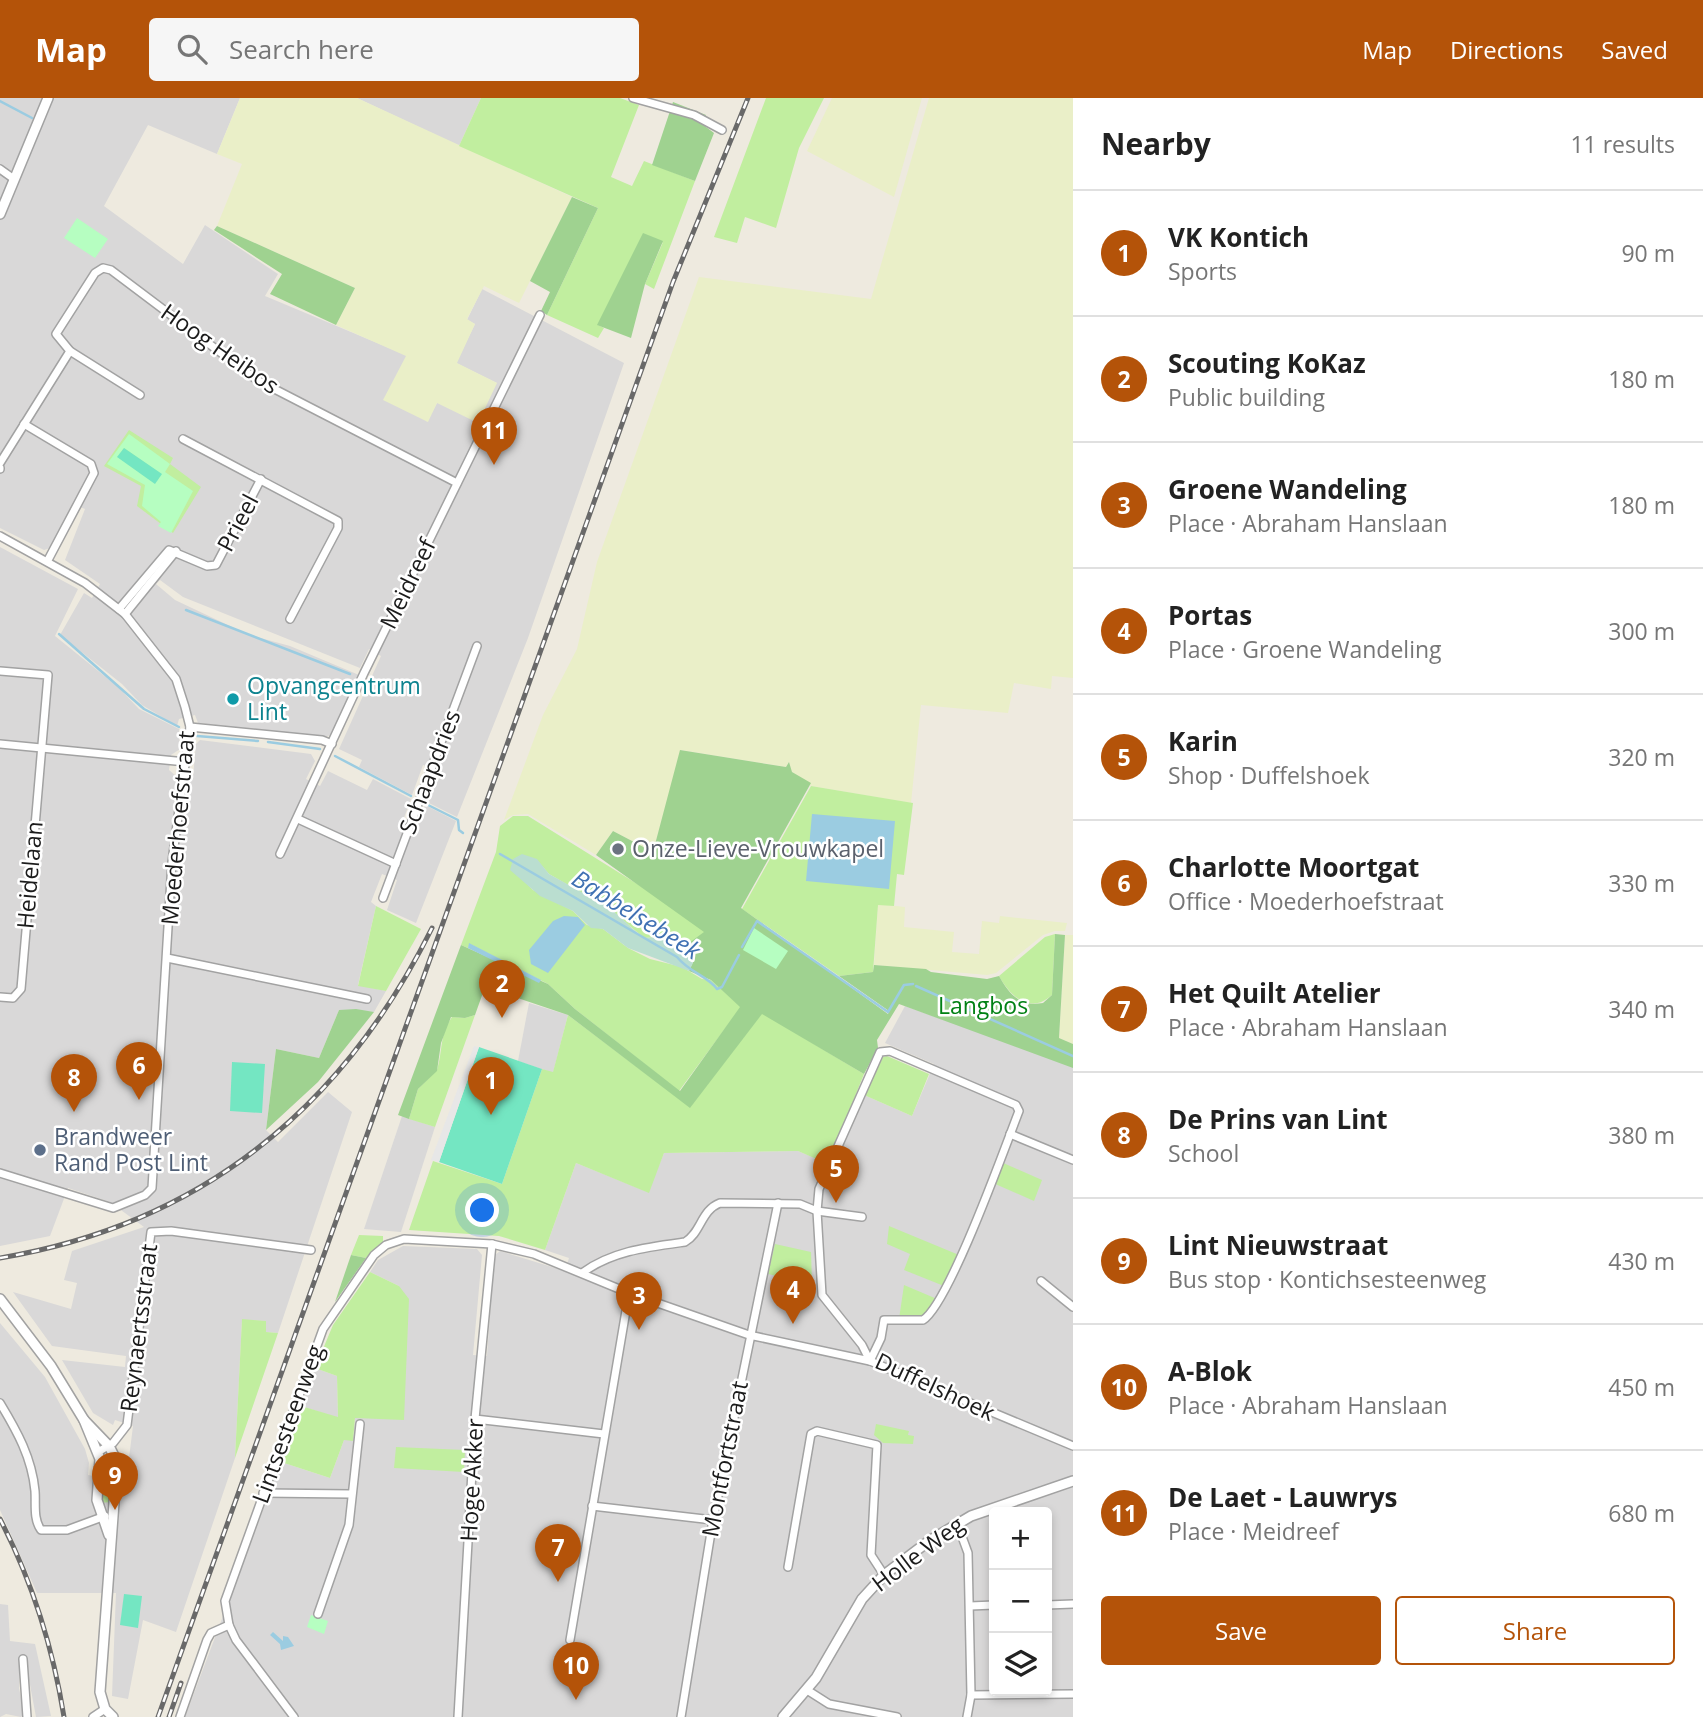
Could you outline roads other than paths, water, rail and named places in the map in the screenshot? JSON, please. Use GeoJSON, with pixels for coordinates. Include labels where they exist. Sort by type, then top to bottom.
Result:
{"type":"FeatureCollection","features":[{"type":"Feature","properties":{"kind":"street"},"geometry":{"type":"LineString","coordinates":[[0,214],[48,98]]}},
{"type":"Feature","properties":{"kind":"street"},"geometry":{"type":"LineString","coordinates":[[633,98],[694,115],[722,130]]}},
{"type":"Feature","properties":{"kind":"street"},"geometry":{"type":"LineString","coordinates":[[0,169],[15,179]]}},
{"type":"Feature","properties":{"kind":"street","name":"Hoog Heibos"},"geometry":{"type":"LineString","coordinates":[[70,351],[58,339],[58,328],[94,273],[103,268],[111,270],[257,380],[457,483]]}},
{"type":"Feature","properties":{"kind":"street","name":"Meidreef"},"geometry":{"type":"LineString","coordinates":[[280,854],[540,315]]}},
{"type":"Feature","properties":{"kind":"street"},"geometry":{"type":"LineString","coordinates":[[0,463],[70,351],[140,395]]}},
{"type":"Feature","properties":{"kind":"street"},"geometry":{"type":"LineString","coordinates":[[24,424],[91,464],[94,472],[48,560]]}},
{"type":"Feature","properties":{"kind":"street"},"geometry":{"type":"LineString","coordinates":[[183,439],[338,521],[338,528],[290,619]]}},
{"type":"Feature","properties":{"kind":"street","name":"Prieel"},"geometry":{"type":"LineString","coordinates":[[122,611],[164,553],[176,551],[207,566],[216,565],[261,479]]}},
{"type":"Feature","properties":{"kind":"street","name":"Moederhoefstraat"},"geometry":{"type":"LineString","coordinates":[[0,536],[48,560],[122,611],[176,680],[190,727],[172,862],[152,1188],[145,1195],[113,1208],[0,1173]]}},
{"type":"Feature","properties":{"kind":"street","name":"Schaapdries"},"geometry":{"type":"LineString","coordinates":[[383,898],[477,646]]}},
{"type":"Feature","properties":{"kind":"street","name":"Heidelaan"},"geometry":{"type":"LineString","coordinates":[[0,671],[48,675],[21,989],[13,998],[0,997]]}},
{"type":"Feature","properties":{"kind":"street"},"geometry":{"type":"LineString","coordinates":[[190,727],[322,740],[332,744]]}},
{"type":"Feature","properties":{"kind":"street"},"geometry":{"type":"LineString","coordinates":[[0,744],[186,761]]}},
{"type":"Feature","properties":{"kind":"street"},"geometry":{"type":"LineString","coordinates":[[298,819],[396,864]]}},
{"type":"Feature","properties":{"kind":"street","name":"Moederhoefstraat"},"geometry":{"type":"LineString","coordinates":[[167,958],[367,999]]}},
{"type":"Feature","properties":{"kind":"street","name":"Duffelshoek"},"geometry":{"type":"LineString","coordinates":[[1010,1134],[1019,1111],[1016,1105],[890,1051],[880,1052],[866,1079],[844,1139],[824,1177],[817,1211],[822,1295],[862,1345],[870,1361],[1073,1446]]}},
{"type":"Feature","properties":{"kind":"street"},"geometry":{"type":"LineString","coordinates":[[492,1244],[534,1254],[629,1293],[749,1335],[870,1361],[881,1338],[884,1320],[923,1320],[935,1307],[973,1231],[1010,1134],[1073,1160]]}},
{"type":"Feature","properties":{"kind":"street"},"geometry":{"type":"LineString","coordinates":[[582,1273],[595,1263],[634,1249],[685,1242],[691,1238],[712,1206],[720,1203],[800,1204],[817,1211],[862,1217]]}},
{"type":"Feature","properties":{"kind":"street","name":"Montfortstraat"},"geometry":{"type":"LineString","coordinates":[[681,1717],[713,1520],[778,1203]]}},
{"type":"Feature","properties":{"kind":"street","name":"Reynaertsstraat"},"geometry":{"type":"LineString","coordinates":[[98,1452],[109,1446],[127,1425],[150,1232],[171,1231],[311,1250]]}},
{"type":"Feature","properties":{"kind":"street","name":"Lintsesteenweg"},"geometry":{"type":"LineString","coordinates":[[229,1625],[225,1601],[323,1329],[373,1257],[386,1245],[404,1239],[492,1244]]}},
{"type":"Feature","properties":{"kind":"street","name":"Hoge Akker"},"geometry":{"type":"LineString","coordinates":[[458,1717],[475,1419],[492,1244]]}},
{"type":"Feature","properties":{"kind":"street"},"geometry":{"type":"LineString","coordinates":[[1041,1281],[1073,1307]]}},
{"type":"Feature","properties":{"kind":"street"},"geometry":{"type":"LineString","coordinates":[[570,1640],[629,1293]]}},
{"type":"Feature","properties":{"kind":"street"},"geometry":{"type":"LineString","coordinates":[[0,1299],[51,1366],[83,1420],[98,1452],[97,1500],[110,1537]]}},
{"type":"Feature","properties":{"kind":"street"},"geometry":{"type":"LineString","coordinates":[[0,1403],[20,1437],[28,1457],[38,1526],[41,1530],[67,1530],[114,1513]]}},
{"type":"Feature","properties":{"kind":"street"},"geometry":{"type":"LineString","coordinates":[[475,1419],[604,1434]]}},
{"type":"Feature","properties":{"kind":"street"},"geometry":{"type":"LineString","coordinates":[[83,1420],[109,1446],[117,1462],[100,1692],[105,1709],[113,1717]]}},
{"type":"Feature","properties":{"kind":"street"},"geometry":{"type":"LineString","coordinates":[[318,1614],[349,1525],[360,1424]]}},
{"type":"Feature","properties":{"kind":"street"},"geometry":{"type":"LineString","coordinates":[[788,1567],[811,1434],[817,1431],[877,1445],[871,1555],[884,1575]]}},
{"type":"Feature","properties":{"kind":"street","name":"Holle Weg"},"geometry":{"type":"LineString","coordinates":[[783,1717],[829,1660],[862,1599],[884,1575],[957,1523],[988,1508],[1073,1481]]}},
{"type":"Feature","properties":{"kind":"street"},"geometry":{"type":"LineString","coordinates":[[263,1493],[351,1494]]}},
{"type":"Feature","properties":{"kind":"street"},"geometry":{"type":"LineString","coordinates":[[592,1506],[713,1520]]}},
{"type":"Feature","properties":{"kind":"street"},"geometry":{"type":"LineString","coordinates":[[957,1523],[968,1553],[971,1695],[967,1717]]}},
{"type":"Feature","properties":{"kind":"street"},"geometry":{"type":"LineString","coordinates":[[1052,1605],[1073,1604]]}},
{"type":"Feature","properties":{"kind":"street"},"geometry":{"type":"LineString","coordinates":[[970,1606],[989,1605]]}},
{"type":"Feature","properties":{"kind":"street"},"geometry":{"type":"LineString","coordinates":[[180,1717],[211,1633],[229,1625],[294,1717]]}},
{"type":"Feature","properties":{"kind":"street"},"geometry":{"type":"LineString","coordinates":[[23,1659],[27,1717]]}},
{"type":"Feature","properties":{"kind":"street"},"geometry":{"type":"LineString","coordinates":[[807,1690],[829,1704],[897,1717]]}},
{"type":"Feature","properties":{"kind":"street"},"geometry":{"type":"LineString","coordinates":[[971,1695],[1073,1694]]}},
{"type":"Feature","properties":{"kind":"street"},"geometry":{"type":"LineString","coordinates":[[93,1717],[105,1709]]}},
{"type":"Feature","properties":{"kind":"water"},"geometry":{"type":"Polygon","coordinates":[[[812,814],[895,821],[889,889],[806,881],[812,814]]]}},
{"type":"Feature","properties":{"kind":"water"},"geometry":{"type":"Polygon","coordinates":[[[564,916],[578,917],[585,925],[548,973],[531,964],[529,950],[553,921],[564,916]]]}},
{"type":"Feature","properties":{"kind":"water"},"geometry":{"type":"Polygon","coordinates":[[[469,943],[541,980],[539,983],[468,948],[469,943]]]}},
{"type":"Feature","properties":{"kind":"water"},"geometry":{"type":"Polygon","coordinates":[[[273,1632],[283,1641],[283,1636],[288,1637],[294,1646],[281,1650],[280,1644],[270,1635],[273,1632]]]}},
{"type":"Feature","properties":{"kind":"waterway"},"geometry":{"type":"LineString","coordinates":[[0,101],[32,118]]}},
{"type":"Feature","properties":{"kind":"waterway"},"geometry":{"type":"LineString","coordinates":[[186,610],[350,674]]}},
{"type":"Feature","properties":{"kind":"waterway","name":"Babbelsebeek"},"geometry":{"type":"LineString","coordinates":[[59,634],[144,709],[179,727]]}},
{"type":"Feature","properties":{"kind":"waterway","name":"Babbelsebeek"},"geometry":{"type":"LineString","coordinates":[[197,736],[258,741]]}},
{"type":"Feature","properties":{"kind":"waterway","name":"Babbelsebeek"},"geometry":{"type":"LineString","coordinates":[[268,742],[320,749]]}},
{"type":"Feature","properties":{"kind":"waterway","name":"Babbelsebeek"},"geometry":{"type":"LineString","coordinates":[[335,756],[411,796]]}},
{"type":"Feature","properties":{"kind":"waterway","name":"Babbelsebeek"},"geometry":{"type":"LineString","coordinates":[[426,804],[458,820],[459,830],[463,833]]}},
{"type":"Feature","properties":{"kind":"waterway","name":"Babbelsebeek"},"geometry":{"type":"LineString","coordinates":[[500,854],[677,957],[717,989],[722,987],[739,955]]}},
{"type":"Feature","properties":{"kind":"waterway","name":"Babbelsebeek"},"geometry":{"type":"LineString","coordinates":[[742,947],[757,921],[888,1012],[904,985],[913,984]]}},
{"type":"Feature","properties":{"kind":"waterway","name":"Babbelsebeek"},"geometry":{"type":"LineString","coordinates":[[916,986],[1073,1056]]}},
{"type":"Feature","properties":{"kind":"railway"},"geometry":{"type":"LineString","coordinates":[[158,1717],[673,282],[748,98]]}},
{"type":"Feature","properties":{"kind":"railway"},"geometry":{"type":"LineString","coordinates":[[0,1258],[73,1241],[140,1218],[202,1186],[258,1148],[309,1103],[355,1051],[396,993],[432,928]]}},
{"type":"Feature","properties":{"kind":"railway"},"geometry":{"type":"LineString","coordinates":[[0,1519],[22,1566],[40,1615],[64,1717]]}},
{"type":"Feature","properties":{"kind":"railway"},"geometry":{"type":"LineString","coordinates":[[169,1717],[181,1683]]}},
{"type":"Feature","properties":{"kind":"place","name":"De Laet - Lauwrys"},"geometry":{"type":"Point","coordinates":[494,465]}},
{"type":"Feature","properties":{"kind":"place","name":"Opvangcentrum Lint"},"geometry":{"type":"Point","coordinates":[233,699]}},
{"type":"Feature","properties":{"kind":"place","name":"Onze-Lieve-Vrouwkapel"},"geometry":{"type":"Point","coordinates":[618,849]}},
{"type":"Feature","properties":{"kind":"place","name":"Scouting KoKaz"},"geometry":{"type":"Point","coordinates":[502,1018]}},
{"type":"Feature","properties":{"kind":"place","name":"Charlotte Moortgat"},"geometry":{"type":"Point","coordinates":[139,1100]}},
{"type":"Feature","properties":{"kind":"place","name":"De Prins van Lint"},"geometry":{"type":"Point","coordinates":[74,1112]}},
{"type":"Feature","properties":{"kind":"place","name":"VK Kontich"},"geometry":{"type":"Point","coordinates":[491,1115]}},
{"type":"Feature","properties":{"kind":"place","name":"Brandweer Rand Post Lint"},"geometry":{"type":"Point","coordinates":[40,1150]}},
{"type":"Feature","properties":{"kind":"place","name":"Karin"},"geometry":{"type":"Point","coordinates":[836,1203]}},
{"type":"Feature","properties":{"kind":"place","name":"Portas"},"geometry":{"type":"Point","coordinates":[793,1324]}},
{"type":"Feature","properties":{"kind":"place","name":"Groene Wandeling"},"geometry":{"type":"Point","coordinates":[639,1330]}},
{"type":"Feature","properties":{"kind":"place","name":"Lint Nieuwstraat"},"geometry":{"type":"Point","coordinates":[115,1510]}},
{"type":"Feature","properties":{"kind":"place","name":"Het Quilt Atelier"},"geometry":{"type":"Point","coordinates":[558,1582]}},
{"type":"Feature","properties":{"kind":"place","name":"A-Blok"},"geometry":{"type":"Point","coordinates":[576,1700]}},
{"type":"Feature","properties":{"kind":"park label","name":"Langbos"},"geometry":{"type":"Point","coordinates":[983,1006]}}]}
